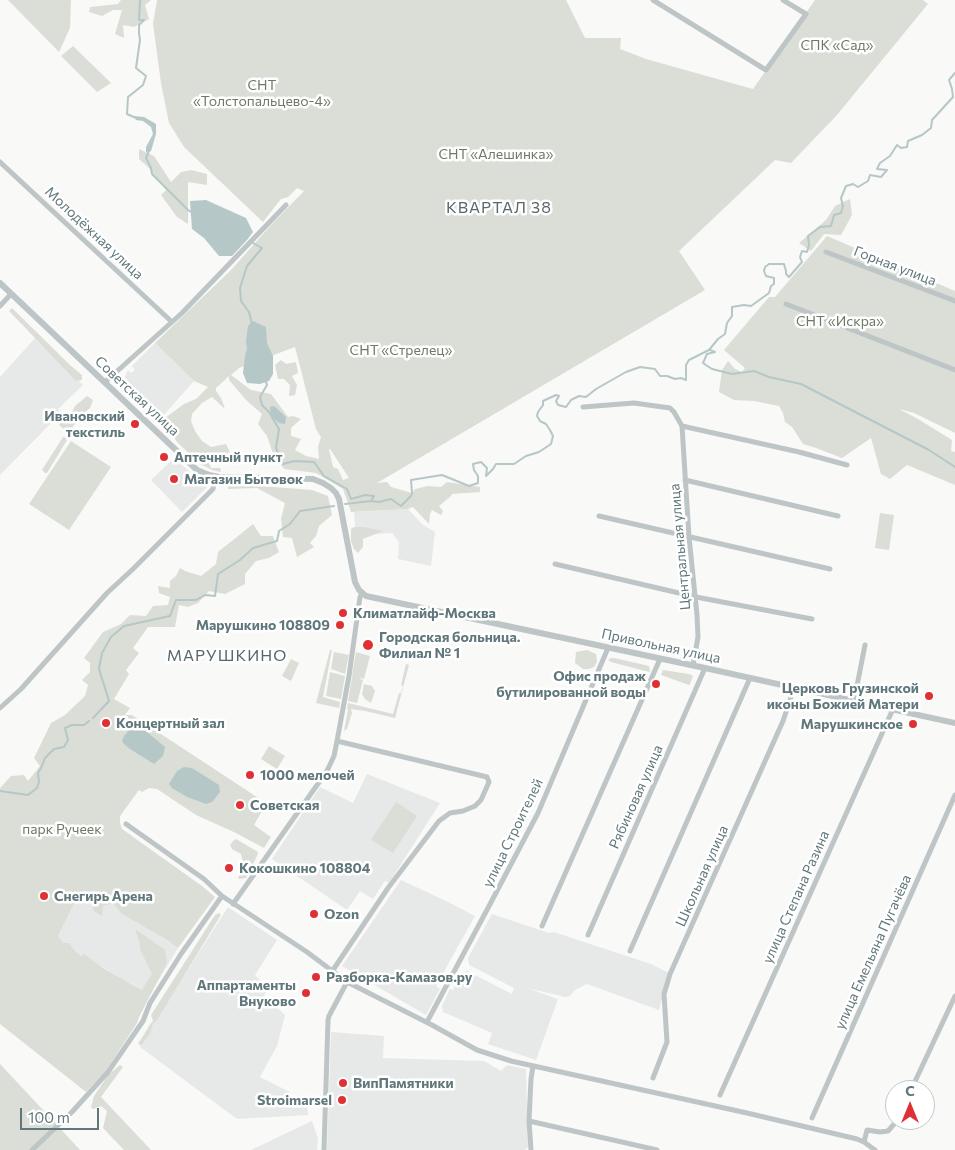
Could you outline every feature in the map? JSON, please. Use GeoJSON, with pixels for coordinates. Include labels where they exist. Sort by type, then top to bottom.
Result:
{"type":"FeatureCollection","features":[{"type":"Feature","properties":{"kind":"street"},"geometry":{"type":"LineString","coordinates":[[653,0],[766,70],[806,14],[783,0]]}},
{"type":"Feature","properties":{"kind":"street","name":"Молодёжная улица"},"geometry":{"type":"LineString","coordinates":[[0,162],[172,322]]}},
{"type":"Feature","properties":{"kind":"street"},"geometry":{"type":"LineString","coordinates":[[105,382],[182,313],[286,205]]}},
{"type":"Feature","properties":{"kind":"street","name":"Горная улица"},"geometry":{"type":"LineString","coordinates":[[826,252],[955,301]]}},
{"type":"Feature","properties":{"kind":"street","name":"Советская улица"},"geometry":{"type":"LineString","coordinates":[[0,283],[195,468],[205,474],[215,476],[312,479],[323,483],[335,491],[342,512],[352,575],[362,593]]}},
{"type":"Feature","properties":{"kind":"street"},"geometry":{"type":"LineString","coordinates":[[0,306],[11,294]]}},
{"type":"Feature","properties":{"kind":"street"},"geometry":{"type":"LineString","coordinates":[[786,304],[955,370]]}},
{"type":"Feature","properties":{"kind":"street"},"geometry":{"type":"LineString","coordinates":[[584,407],[634,403],[670,408],[682,426],[800,452],[847,465]]}},
{"type":"Feature","properties":{"kind":"street","name":"Центральная улица"},"geometry":{"type":"LineString","coordinates":[[682,426],[698,637],[693,666]]}},
{"type":"Feature","properties":{"kind":"street"},"geometry":{"type":"LineString","coordinates":[[0,708],[21,689],[107,593],[214,489],[215,476]]}},
{"type":"Feature","properties":{"kind":"street"},"geometry":{"type":"LineString","coordinates":[[685,480],[838,516]]}},
{"type":"Feature","properties":{"kind":"street"},"geometry":{"type":"LineString","coordinates":[[598,516],[830,569]]}},
{"type":"Feature","properties":{"kind":"street"},"geometry":{"type":"LineString","coordinates":[[555,564],[696,597],[812,619]]}},
{"type":"Feature","properties":{"kind":"street"},"geometry":{"type":"LineString","coordinates":[[233,904],[326,771],[334,756],[350,673],[362,593]]}},
{"type":"Feature","properties":{"kind":"street","name":"Привольная улица"},"geometry":{"type":"LineString","coordinates":[[362,593],[368,597],[955,723]]}},
{"type":"Feature","properties":{"kind":"street"},"geometry":{"type":"LineString","coordinates":[[854,701],[865,645]]}},
{"type":"Feature","properties":{"kind":"street","name":"улица Строителей"},"geometry":{"type":"LineString","coordinates":[[427,1022],[538,813],[608,648]]}},
{"type":"Feature","properties":{"kind":"street"},"geometry":{"type":"LineString","coordinates":[[542,926],[660,659]]}},
{"type":"Feature","properties":{"kind":"street","name":"Рябиновая улица"},"geometry":{"type":"LineString","coordinates":[[588,935],[705,668]]}},
{"type":"Feature","properties":{"kind":"street"},"geometry":{"type":"LineString","coordinates":[[630,951],[750,678]]}},
{"type":"Feature","properties":{"kind":"street","name":"Школьная улица"},"geometry":{"type":"LineString","coordinates":[[653,1078],[667,1042],[664,994],[670,974],[780,730],[794,688]]}},
{"type":"Feature","properties":{"kind":"street","name":"улица Степана Разина"},"geometry":{"type":"LineString","coordinates":[[720,1095],[893,709]]}},
{"type":"Feature","properties":{"kind":"street"},"geometry":{"type":"LineString","coordinates":[[333,970],[388,888],[439,821],[450,813],[463,811],[475,806],[481,800],[489,782],[487,777],[337,741]]}},
{"type":"Feature","properties":{"kind":"street","name":"улица Емельяна Пугачёва"},"geometry":{"type":"LineString","coordinates":[[812,1118],[955,795]]}},
{"type":"Feature","properties":{"kind":"street"},"geometry":{"type":"LineString","coordinates":[[126,824],[204,879],[233,904],[333,970],[347,982],[427,1022],[477,1050],[511,1061],[864,1142],[875,1150]]}},
{"type":"Feature","properties":{"kind":"street"},"geometry":{"type":"LineString","coordinates":[[32,1150],[72,1112],[108,1072],[143,1021],[149,1004],[181,954],[222,896]]}},
{"type":"Feature","properties":{"kind":"street"},"geometry":{"type":"LineString","coordinates":[[324,1150],[328,1016],[347,982]]}},
{"type":"Feature","properties":{"kind":"street"},"geometry":{"type":"LineString","coordinates":[[916,1080],[955,996]]}},
{"type":"Feature","properties":{"kind":"street"},"geometry":{"type":"LineString","coordinates":[[531,1150],[529,1121],[533,1066]]}},
{"type":"Feature","properties":{"kind":"street"},"geometry":{"type":"LineString","coordinates":[[529,1121],[658,1150]]}},
{"type":"Feature","properties":{"kind":"street"},"geometry":{"type":"LineString","coordinates":[[864,1142],[867,1130],[880,1132],[889,1130]]}},
{"type":"Feature","properties":{"kind":"shaded area"},"geometry":{"type":"Polygon","coordinates":[[[134,116],[144,117],[156,124],[156,134],[151,151],[146,152],[146,147],[153,134],[151,127],[143,121],[136,120],[134,116]]]}},
{"type":"Feature","properties":{"kind":"shaded area"},"geometry":{"type":"Polygon","coordinates":[[[206,200],[246,218],[253,232],[232,256],[219,256],[204,238],[192,229],[190,201],[206,200]]]}},
{"type":"Feature","properties":{"kind":"shaded area"},"geometry":{"type":"Polygon","coordinates":[[[253,321],[266,327],[267,343],[273,356],[273,374],[269,381],[260,384],[247,383],[243,373],[248,326],[253,321]]]}},
{"type":"Feature","properties":{"kind":"shaded area"},"geometry":{"type":"Polygon","coordinates":[[[35,338],[83,385],[58,409],[61,413],[0,475],[0,377],[35,338]]]}},
{"type":"Feature","properties":{"kind":"shaded area"},"geometry":{"type":"Polygon","coordinates":[[[155,343],[194,381],[163,416],[124,379],[128,370],[131,373],[135,370],[132,366],[155,343]]]}},
{"type":"Feature","properties":{"kind":"shaded area"},"geometry":{"type":"Polygon","coordinates":[[[274,406],[286,417],[285,424],[279,423],[271,416],[270,407],[274,406]]]}},
{"type":"Feature","properties":{"kind":"shaded area"},"geometry":{"type":"Polygon","coordinates":[[[174,458],[207,487],[182,512],[151,480],[174,458]]]}},
{"type":"Feature","properties":{"kind":"shaded area"},"geometry":{"type":"Polygon","coordinates":[[[408,509],[423,525],[435,532],[431,566],[398,559],[399,542],[392,533],[356,535],[354,512],[408,509]]]}},
{"type":"Feature","properties":{"kind":"shaded area"},"geometry":{"type":"Polygon","coordinates":[[[137,726],[165,747],[163,756],[154,764],[130,749],[122,741],[132,727],[137,726]]]}},
{"type":"Feature","properties":{"kind":"shaded area"},"geometry":{"type":"Polygon","coordinates":[[[184,767],[192,768],[219,785],[220,792],[212,802],[206,804],[187,797],[172,788],[169,784],[177,771],[184,767]]]}},
{"type":"Feature","properties":{"kind":"shaded area"},"geometry":{"type":"Polygon","coordinates":[[[367,774],[440,803],[389,883],[385,881],[373,899],[360,891],[347,910],[272,859],[320,787],[353,803],[367,774]]]}},
{"type":"Feature","properties":{"kind":"shaded area"},"geometry":{"type":"Polygon","coordinates":[[[401,880],[475,916],[436,986],[440,989],[426,1015],[342,966],[401,880]]]}},
{"type":"Feature","properties":{"kind":"shaded area"},"geometry":{"type":"Polygon","coordinates":[[[85,882],[178,948],[150,994],[56,940],[85,882]]]}},
{"type":"Feature","properties":{"kind":"shaded area"},"geometry":{"type":"Polygon","coordinates":[[[228,907],[277,940],[255,975],[268,988],[264,996],[285,1015],[277,1046],[260,1077],[290,1092],[288,1101],[307,1101],[308,1115],[237,1119],[140,1047],[228,907]]]}},
{"type":"Feature","properties":{"kind":"shaded area"},"geometry":{"type":"Polygon","coordinates":[[[492,914],[651,964],[669,973],[659,1010],[587,984],[575,990],[570,996],[565,997],[527,988],[558,999],[536,1060],[488,1044],[492,1033],[443,1012],[442,1006],[450,989],[453,990],[461,973],[467,971],[512,994],[514,988],[469,965],[468,958],[492,914]]]}},
{"type":"Feature","properties":{"kind":"shaded area"},"geometry":{"type":"Polygon","coordinates":[[[331,1032],[384,1036],[383,1058],[484,1061],[501,1071],[507,1065],[526,1069],[528,1147],[525,1150],[327,1150],[331,1032]]]}},
{"type":"Feature","properties":{"kind":"shaded area"},"geometry":{"type":"Polygon","coordinates":[[[312,1121],[318,1139],[317,1150],[251,1150],[312,1121]]]}},
{"type":"Feature","properties":{"kind":"green space"},"geometry":{"type":"Polygon","coordinates":[[[8,0],[71,0],[70,28],[59,52],[8,0]]]}},
{"type":"Feature","properties":{"kind":"green space"},"geometry":{"type":"Polygon","coordinates":[[[121,0],[151,0],[145,5],[149,19],[134,27],[123,25],[124,38],[115,34],[122,10],[113,10],[102,16],[89,12],[90,7],[118,4],[121,0]]]}},
{"type":"Feature","properties":{"kind":"green space"},"geometry":{"type":"Polygon","coordinates":[[[157,0],[566,0],[585,38],[621,38],[620,49],[646,59],[753,89],[815,0],[923,0],[928,4],[837,115],[791,163],[775,160],[679,251],[705,290],[377,483],[387,482],[391,487],[412,493],[415,489],[428,486],[441,487],[447,482],[480,487],[480,492],[452,494],[439,506],[443,511],[441,515],[432,510],[429,524],[413,507],[408,509],[351,512],[343,489],[316,473],[284,469],[272,451],[267,436],[258,424],[262,414],[246,400],[229,380],[229,376],[216,388],[225,409],[212,397],[202,403],[192,414],[191,421],[202,441],[211,447],[226,444],[230,452],[224,456],[215,456],[208,460],[211,468],[220,468],[221,472],[200,464],[177,442],[166,424],[165,418],[184,404],[196,399],[208,387],[194,381],[155,343],[232,269],[304,191],[297,188],[288,197],[281,199],[263,222],[184,147],[169,123],[161,83],[153,24],[157,0]],[[295,347],[239,368],[231,375],[251,390],[271,394],[288,417],[293,416],[301,419],[291,428],[291,436],[301,439],[295,450],[306,456],[319,459],[318,447],[321,437],[316,429],[295,347]],[[330,449],[333,467],[338,469],[343,480],[349,478],[330,449]]]}},
{"type":"Feature","properties":{"kind":"green space"},"geometry":{"type":"Polygon","coordinates":[[[73,46],[111,83],[97,92],[61,56],[73,46]]]}},
{"type":"Feature","properties":{"kind":"green space"},"geometry":{"type":"Polygon","coordinates":[[[139,149],[154,156],[171,182],[181,172],[191,170],[207,174],[207,185],[188,182],[188,224],[177,217],[161,195],[166,190],[148,167],[139,159],[139,149]]]}},
{"type":"Feature","properties":{"kind":"green space"},"geometry":{"type":"Polygon","coordinates":[[[850,199],[852,215],[841,235],[824,234],[811,251],[799,243],[826,220],[835,206],[850,199]]]}},
{"type":"Feature","properties":{"kind":"green space","name":"СНТ «Искра»"},"geometry":{"type":"Polygon","coordinates":[[[827,236],[955,291],[955,433],[914,413],[899,409],[952,440],[951,451],[955,452],[955,485],[907,465],[890,479],[881,474],[871,438],[842,458],[803,444],[792,427],[785,422],[779,406],[754,401],[734,400],[719,392],[722,370],[728,361],[735,369],[742,372],[745,368],[724,350],[769,297],[775,297],[827,236]]]}},
{"type":"Feature","properties":{"kind":"green space"},"geometry":{"type":"Polygon","coordinates":[[[12,308],[82,375],[82,380],[76,381],[9,311],[12,308]]]}},
{"type":"Feature","properties":{"kind":"green space"},"geometry":{"type":"Polygon","coordinates":[[[281,360],[286,364],[296,362],[298,373],[292,376],[297,385],[295,395],[289,396],[290,385],[284,379],[278,379],[275,365],[281,360]]]}},
{"type":"Feature","properties":{"kind":"green space"},"geometry":{"type":"Polygon","coordinates":[[[87,396],[93,400],[90,408],[70,430],[65,430],[59,425],[61,419],[71,414],[75,406],[87,396]]]}},
{"type":"Feature","properties":{"kind":"green space"},"geometry":{"type":"Polygon","coordinates":[[[63,437],[67,440],[47,473],[45,473],[42,470],[63,437]]]}},
{"type":"Feature","properties":{"kind":"green space"},"geometry":{"type":"Polygon","coordinates":[[[71,441],[111,467],[69,530],[29,504],[71,441]]]}},
{"type":"Feature","properties":{"kind":"green space"},"geometry":{"type":"Polygon","coordinates":[[[248,485],[312,490],[328,496],[332,515],[319,526],[316,536],[310,543],[314,547],[297,557],[292,538],[283,537],[281,519],[285,503],[257,488],[228,489],[228,486],[248,485]]]}},
{"type":"Feature","properties":{"kind":"green space"},"geometry":{"type":"Polygon","coordinates":[[[880,513],[894,515],[889,550],[875,548],[880,513]]]}},
{"type":"Feature","properties":{"kind":"green space","name":"парк Ручеек"},"geometry":{"type":"Polygon","coordinates":[[[253,524],[261,536],[273,536],[279,552],[269,558],[256,561],[245,574],[245,584],[225,594],[209,591],[198,603],[188,607],[179,605],[175,627],[148,627],[133,648],[139,653],[126,670],[129,674],[114,699],[130,708],[125,715],[132,715],[263,801],[259,808],[262,811],[254,825],[271,837],[264,848],[196,815],[157,789],[149,788],[142,792],[139,790],[120,816],[122,829],[215,897],[178,948],[122,914],[113,903],[103,906],[102,916],[94,911],[91,901],[75,902],[58,936],[63,943],[69,943],[82,956],[84,954],[103,968],[142,990],[152,974],[140,949],[135,929],[165,950],[167,963],[137,1023],[105,1072],[86,1092],[0,1024],[0,788],[11,776],[24,775],[28,781],[40,766],[34,758],[51,723],[65,715],[85,696],[88,685],[82,680],[90,672],[90,663],[84,658],[103,632],[121,624],[130,615],[146,616],[153,606],[168,605],[170,597],[159,593],[158,586],[170,588],[170,581],[176,576],[180,568],[201,576],[216,564],[218,552],[253,524]]]}},
{"type":"Feature","properties":{"kind":"green space"},"geometry":{"type":"Polygon","coordinates":[[[354,527],[383,531],[363,539],[363,547],[358,553],[351,541],[351,529],[354,527]]]}},
{"type":"Feature","properties":{"kind":"green space"},"geometry":{"type":"Polygon","coordinates":[[[330,650],[332,650],[323,697],[340,702],[339,708],[316,703],[330,650]]]}},
{"type":"Feature","properties":{"kind":"green space"},"geometry":{"type":"Polygon","coordinates":[[[587,650],[596,654],[597,662],[594,667],[583,669],[575,663],[576,652],[587,650]]]}},
{"type":"Feature","properties":{"kind":"green space"},"geometry":{"type":"Polygon","coordinates":[[[334,652],[349,655],[345,674],[331,669],[334,652]]]}},
{"type":"Feature","properties":{"kind":"green space"},"geometry":{"type":"Polygon","coordinates":[[[356,652],[370,656],[364,679],[360,678],[363,680],[357,703],[348,701],[356,652]]]}},
{"type":"Feature","properties":{"kind":"green space"},"geometry":{"type":"Polygon","coordinates":[[[611,658],[649,666],[650,671],[611,662],[608,660],[611,658]]]}},
{"type":"Feature","properties":{"kind":"green space"},"geometry":{"type":"Polygon","coordinates":[[[291,659],[299,663],[291,681],[282,676],[291,659]]]}},
{"type":"Feature","properties":{"kind":"green space"},"geometry":{"type":"Polygon","coordinates":[[[406,664],[409,665],[395,718],[351,709],[352,713],[347,729],[344,731],[348,703],[393,714],[403,686],[401,685],[406,664]]]}},
{"type":"Feature","properties":{"kind":"green space"},"geometry":{"type":"Polygon","coordinates":[[[663,670],[693,676],[689,685],[661,675],[663,670]]]}},
{"type":"Feature","properties":{"kind":"green space"},"geometry":{"type":"Polygon","coordinates":[[[330,672],[345,676],[341,699],[326,696],[330,672]]]}},
{"type":"Feature","properties":{"kind":"green space"},"geometry":{"type":"Polygon","coordinates":[[[364,684],[372,686],[375,691],[371,703],[362,694],[364,684]]]}},
{"type":"Feature","properties":{"kind":"green space"},"geometry":{"type":"Polygon","coordinates":[[[269,746],[285,756],[277,769],[261,759],[269,746]]]}},
{"type":"Feature","properties":{"kind":"green space"},"geometry":{"type":"Polygon","coordinates":[[[396,802],[417,816],[393,853],[371,840],[396,802]]]}},
{"type":"Feature","properties":{"kind":"green space"},"geometry":{"type":"Polygon","coordinates":[[[236,839],[258,852],[246,878],[238,879],[243,863],[242,858],[241,854],[232,849],[230,845],[236,839]]]}},
{"type":"Feature","properties":{"kind":"green space"},"geometry":{"type":"Polygon","coordinates":[[[219,913],[221,915],[153,1024],[150,1034],[141,1045],[138,1044],[153,1021],[151,1015],[215,915],[219,913]]]}},
{"type":"Feature","properties":{"kind":"green space"},"geometry":{"type":"Polygon","coordinates":[[[0,1064],[58,1126],[80,1150],[0,1150],[0,1064]]]}},
{"type":"Feature","properties":{"kind":"green space"},"geometry":{"type":"Polygon","coordinates":[[[120,1065],[123,1067],[101,1097],[151,1150],[124,1150],[103,1128],[107,1111],[101,1106],[93,1109],[91,1107],[94,1096],[108,1075],[120,1065]]]}},
{"type":"Feature","properties":{"kind":"waterway"},"geometry":{"type":"LineString","coordinates":[[136,118],[127,114],[128,97],[143,85],[146,76],[136,68],[140,40],[139,25],[144,20],[139,20],[140,0]]}},
{"type":"Feature","properties":{"kind":"waterway"},"geometry":{"type":"LineString","coordinates":[[345,504],[379,502],[391,499],[401,506],[411,496],[411,480],[442,475],[469,486],[478,483],[478,476],[473,464],[481,462],[487,468],[486,476],[496,464],[514,464],[526,456],[539,452],[551,444],[553,436],[546,424],[540,421],[537,416],[538,412],[543,405],[543,401],[556,395],[559,396],[556,401],[558,405],[566,407],[571,400],[579,396],[586,397],[626,372],[640,367],[655,369],[660,376],[686,380],[686,365],[689,360],[709,350],[725,334],[727,323],[732,316],[732,307],[751,306],[769,293],[771,286],[774,284],[774,278],[766,276],[765,267],[769,264],[784,264],[786,274],[789,277],[802,262],[800,257],[802,251],[807,252],[809,245],[808,236],[820,227],[831,226],[834,215],[841,213],[843,206],[841,198],[846,186],[853,184],[858,187],[868,181],[870,175],[881,177],[887,170],[877,169],[880,163],[890,156],[897,145],[901,148],[907,147],[908,141],[922,135],[931,128],[932,120],[953,97],[949,80],[955,73]]}},
{"type":"Feature","properties":{"kind":"waterway"},"geometry":{"type":"LineString","coordinates":[[149,151],[146,158],[152,174],[191,212]]}},
{"type":"Feature","properties":{"kind":"waterway"},"geometry":{"type":"LineString","coordinates":[[252,324],[249,312],[241,301],[240,288],[247,266],[262,248],[253,243]]}},
{"type":"Feature","properties":{"kind":"waterway"},"geometry":{"type":"LineString","coordinates":[[710,350],[715,352],[707,354],[703,363],[712,369],[732,374],[754,371],[769,377],[801,384],[929,450],[955,467]]}},
{"type":"Feature","properties":{"kind":"waterway"},"geometry":{"type":"LineString","coordinates":[[266,382],[267,385],[260,397],[262,405],[269,412],[279,429],[276,448],[283,464],[294,461],[314,462],[324,476],[347,489],[351,499],[365,495],[374,496],[371,501]]}},
{"type":"Feature","properties":{"kind":"waterway"},"geometry":{"type":"LineString","coordinates":[[93,718],[109,701],[99,669],[102,653],[111,637],[124,626],[170,616],[176,600],[196,600],[205,595],[215,596],[218,574],[240,560],[253,548],[277,541],[279,531],[290,524],[300,511],[334,506]]}},
{"type":"Feature","properties":{"kind":"waterway"},"geometry":{"type":"LineString","coordinates":[[0,791],[28,795],[37,788],[39,782],[38,773],[45,758],[54,749],[64,747],[68,740],[65,728],[72,725],[84,725],[89,721]]}},
{"type":"Feature","properties":{"kind":"place","name":"Ивановский текстиль"},"geometry":{"type":"Point","coordinates":[135,424]}},
{"type":"Feature","properties":{"kind":"place","name":"Аптечный пункт"},"geometry":{"type":"Point","coordinates":[164,457]}},
{"type":"Feature","properties":{"kind":"place","name":"Магазин Бытовок"},"geometry":{"type":"Point","coordinates":[174,479]}},
{"type":"Feature","properties":{"kind":"place","name":"Климатлайф-Москва"},"geometry":{"type":"Point","coordinates":[343,613]}},
{"type":"Feature","properties":{"kind":"place","name":"Марушкино 108809"},"geometry":{"type":"Point","coordinates":[340,625]}},
{"type":"Feature","properties":{"kind":"place","name":"Городская больница. Филиал № 1"},"geometry":{"type":"Point","coordinates":[368,645]}},
{"type":"Feature","properties":{"kind":"place","name":"Офис продаж бутилированной воды"},"geometry":{"type":"Point","coordinates":[656,684]}},
{"type":"Feature","properties":{"kind":"place","name":"Церковь Грузинской иконы Божией Матери"},"geometry":{"type":"Point","coordinates":[929,696]}},
{"type":"Feature","properties":{"kind":"place","name":"Концертный зал"},"geometry":{"type":"Point","coordinates":[106,723]}},
{"type":"Feature","properties":{"kind":"place","name":"Марушкинское"},"geometry":{"type":"Point","coordinates":[913,724]}},
{"type":"Feature","properties":{"kind":"place","name":"1000 мелочей"},"geometry":{"type":"Point","coordinates":[250,775]}},
{"type":"Feature","properties":{"kind":"place","name":"Советская"},"geometry":{"type":"Point","coordinates":[240,805]}},
{"type":"Feature","properties":{"kind":"place","name":"Кокошкино 108804"},"geometry":{"type":"Point","coordinates":[229,868]}},
{"type":"Feature","properties":{"kind":"place","name":"Снегирь Арена"},"geometry":{"type":"Point","coordinates":[44,896]}},
{"type":"Feature","properties":{"kind":"place","name":"Ozon"},"geometry":{"type":"Point","coordinates":[314,914]}},
{"type":"Feature","properties":{"kind":"place","name":"Разборка-Камазов.ру"},"geometry":{"type":"Point","coordinates":[316,977]}},
{"type":"Feature","properties":{"kind":"place","name":"Аппартаменты Внуково"},"geometry":{"type":"Point","coordinates":[306,993]}},
{"type":"Feature","properties":{"kind":"place","name":"ВипПамятники"},"geometry":{"type":"Point","coordinates":[343,1083]}},
{"type":"Feature","properties":{"kind":"place","name":"Stroimarsel"},"geometry":{"type":"Point","coordinates":[342,1100]}},
{"type":"Feature","properties":{"kind":"district","name":"КВАРТАЛ 38"},"geometry":{"type":"Point","coordinates":[499,208]}},
{"type":"Feature","properties":{"kind":"district","name":"МАРУШКИНО"},"geometry":{"type":"Point","coordinates":[227,656]}},
{"type":"Feature","properties":{"kind":"park label","name":"СПК «Сад»"},"geometry":{"type":"Point","coordinates":[837,45]}},
{"type":"Feature","properties":{"kind":"park label","name":"СНТ «Толстопальцево-4»"},"geometry":{"type":"Point","coordinates":[262,94]}},
{"type":"Feature","properties":{"kind":"park label","name":"СНТ «Алешинка»"},"geometry":{"type":"Point","coordinates":[496,154]}},
{"type":"Feature","properties":{"kind":"park label","name":"СНТ «Стрелец»"},"geometry":{"type":"Point","coordinates":[401,350]}}]}
